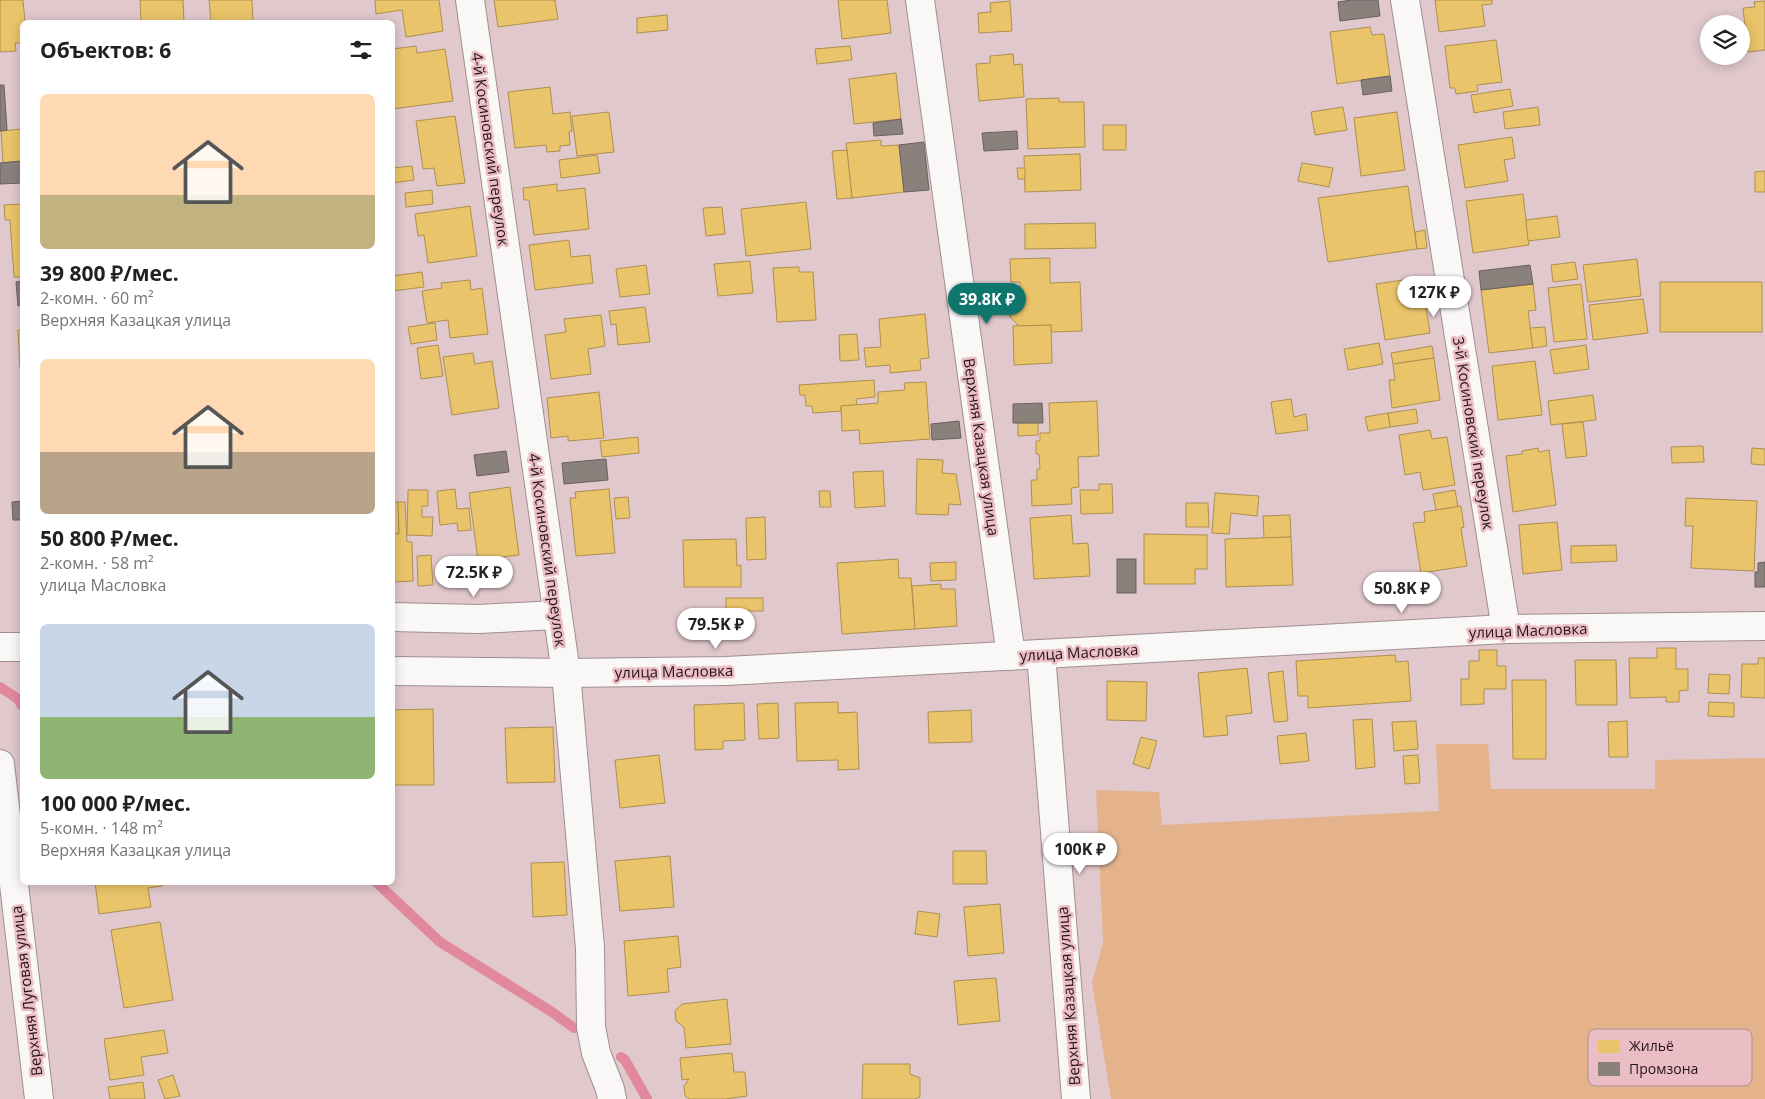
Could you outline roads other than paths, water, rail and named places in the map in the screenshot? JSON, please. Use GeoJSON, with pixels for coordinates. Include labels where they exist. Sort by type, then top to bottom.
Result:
{"type":"FeatureCollection","features":[{"type":"Feature","properties":{"kind":"street","name":"4-й Косиновский переулок"},"geometry":{"type":"LineString","coordinates":[[470,0],[556,615],[566,673],[590,948],[591,1027],[596,1054],[612,1099]]}},
{"type":"Feature","properties":{"kind":"street","name":"Верхняя Казацкая улица"},"geometry":{"type":"LineString","coordinates":[[920,0],[1011,656]]}},
{"type":"Feature","properties":{"kind":"street","name":"3-й Косиновский переулок"},"geometry":{"type":"LineString","coordinates":[[1405,0],[1506,630]]}},
{"type":"Feature","properties":{"kind":"street"},"geometry":{"type":"LineString","coordinates":[[395,617],[478,619],[556,615]]}},
{"type":"Feature","properties":{"kind":"street","name":"улица Масловка"},"geometry":{"type":"LineString","coordinates":[[395,672],[566,673],[726,671],[1506,630],[1765,626]]}},
{"type":"Feature","properties":{"kind":"street"},"geometry":{"type":"LineString","coordinates":[[0,647],[20,647]]}},
{"type":"Feature","properties":{"kind":"street","name":"Верхняя Казацкая улица"},"geometry":{"type":"LineString","coordinates":[[1041,654],[1076,1099]]}},
{"type":"Feature","properties":{"kind":"street","name":"Верхняя Луговая улица"},"geometry":{"type":"LineString","coordinates":[[0,764],[39,1099]]}},
{"type":"Feature","properties":{"kind":"waterway"},"geometry":{"type":"LineString","coordinates":[[0,687],[18,699],[20,702]]}},
{"type":"Feature","properties":{"kind":"waterway"},"geometry":{"type":"LineString","coordinates":[[379,885],[440,942],[552,1012],[574,1028]]}},
{"type":"Feature","properties":{"kind":"waterway"},"geometry":{"type":"LineString","coordinates":[[621,1057],[625,1060],[647,1099]]}}]}
